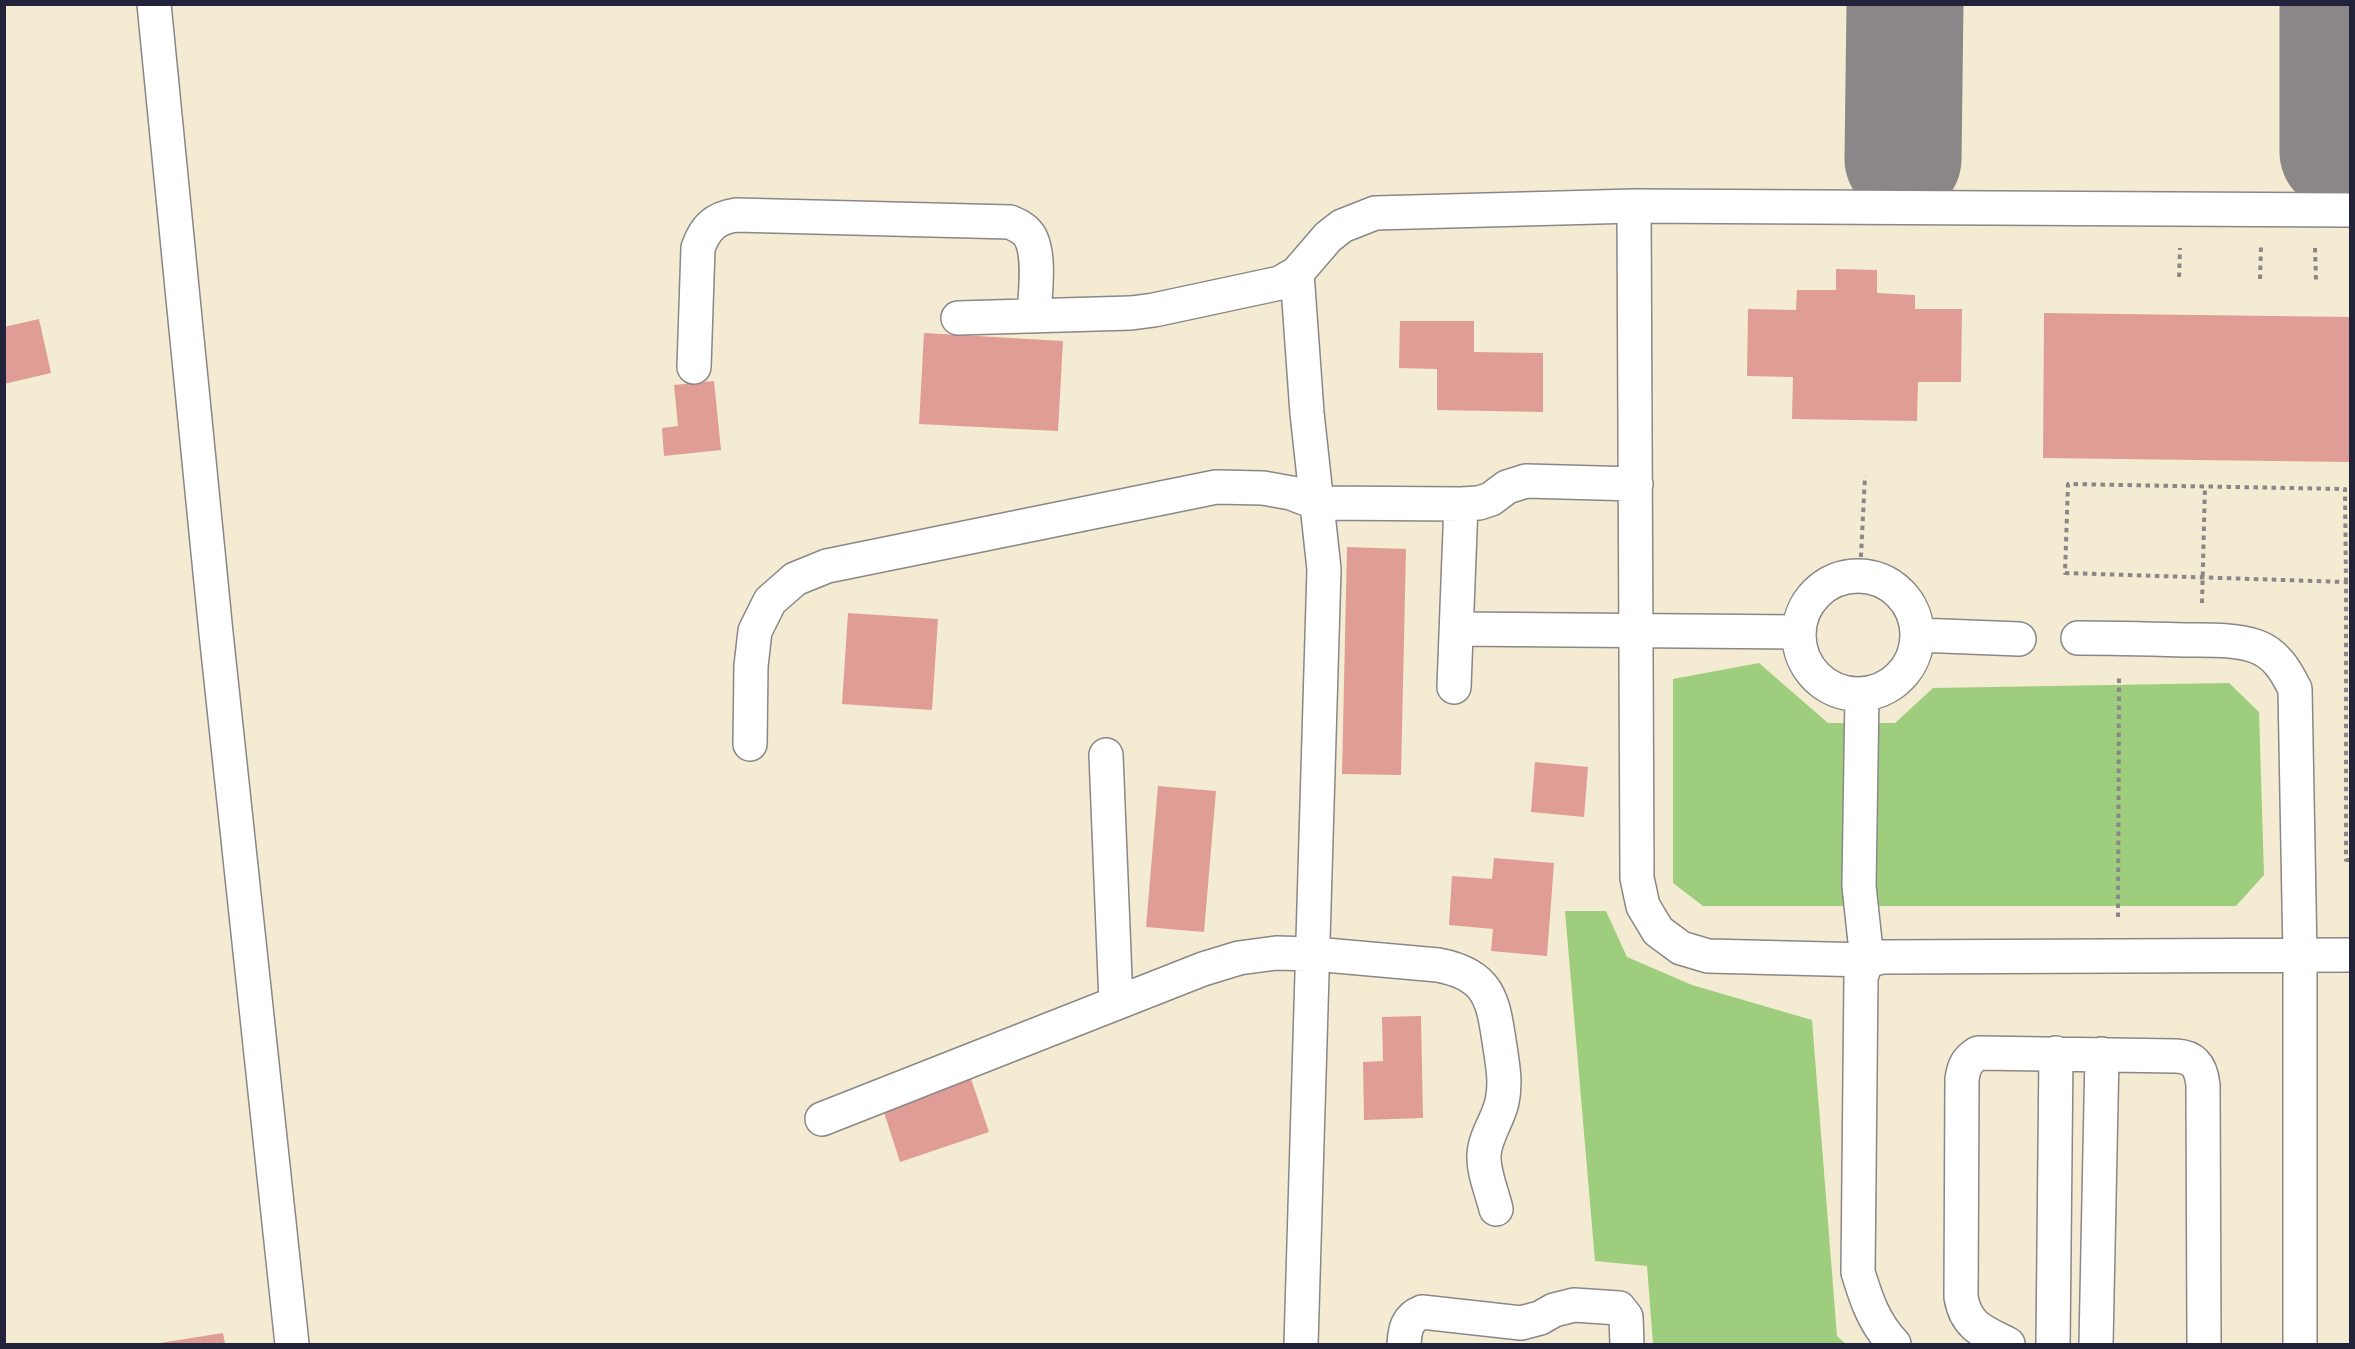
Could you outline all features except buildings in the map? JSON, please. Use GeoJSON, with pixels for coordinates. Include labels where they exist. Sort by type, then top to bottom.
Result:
{"type":"FeatureCollection","features":[{"type":"Feature","properties":{"kind":"street"},"geometry":{"type":"LineString","coordinates":[[154,4],[217,644],[292,1344]]}},
{"type":"Feature","properties":{"kind":"street"},"geometry":{"type":"LineString","coordinates":[[958,318],[1154,310],[1261,288],[1280,283],[1297,273],[1328,237],[1342,226],[1375,213],[1634,206],[2350,210]]}},
{"type":"Feature","properties":{"kind":"street"},"geometry":{"type":"LineString","coordinates":[[1634,206],[1637,878],[1642,906],[1658,931],[1681,948],[1708,956],[1867,960],[1883,957],[2350,955]]}},
{"type":"Feature","properties":{"kind":"street"},"geometry":{"type":"LineString","coordinates":[[694,367],[698,248],[711,225],[723,217],[736,215],[1010,222],[1021,227],[1033,244],[1035,255],[1034,316]]}},
{"type":"Feature","properties":{"kind":"street"},"geometry":{"type":"LineString","coordinates":[[1297,273],[1307,413],[1324,569],[1302,1344]]}},
{"type":"Feature","properties":{"kind":"street"},"geometry":{"type":"LineString","coordinates":[[750,744],[754,632],[770,601],[795,579],[826,566],[1216,487],[1263,488],[1291,493],[1317,503],[1461,504],[1479,503],[1491,499],[1507,487],[1526,481],[1636,484]]}},
{"type":"Feature","properties":{"kind":"street"},"geometry":{"type":"LineString","coordinates":[[1455,687],[1461,504]]}},
{"type":"Feature","properties":{"kind":"street"},"geometry":{"type":"LineString","coordinates":[[1860,575],[1882,580],[1901,593],[1914,613],[1918,635],[1914,657],[1902,676],[1884,689],[1862,695],[1838,691],[1817,678],[1802,657],[1798,632],[1804,609],[1817,591],[1838,579],[1860,575]]}},
{"type":"Feature","properties":{"kind":"street"},"geometry":{"type":"LineString","coordinates":[[1456,629],[1798,632]]}},
{"type":"Feature","properties":{"kind":"street"},"geometry":{"type":"LineString","coordinates":[[1918,635],[2019,639]]}},
{"type":"Feature","properties":{"kind":"street"},"geometry":{"type":"LineString","coordinates":[[2078,638],[2200,640],[2236,642],[2256,646],[2273,656],[2287,671],[2295,689],[2300,956],[2300,1344]]}},
{"type":"Feature","properties":{"kind":"street"},"geometry":{"type":"LineString","coordinates":[[1862,695],[1859,886],[1867,960],[1861,977],[1858,1272],[1867,1304],[1883,1332],[1894,1344]]}},
{"type":"Feature","properties":{"kind":"street"},"geometry":{"type":"LineString","coordinates":[[1106,755],[1116,1003]]}},
{"type":"Feature","properties":{"kind":"street"},"geometry":{"type":"LineString","coordinates":[[822,1119],[1203,969],[1239,958],[1276,952],[1456,968],[1472,977],[1486,990],[1494,1007],[1504,1073],[1503,1100],[1486,1143],[1484,1156],[1496,1209]]}},
{"type":"Feature","properties":{"kind":"street"},"geometry":{"type":"LineString","coordinates":[[2008,1344],[1977,1328],[1963,1309],[1961,1297],[1963,1068],[1969,1058],[1978,1053],[2188,1057],[2197,1063],[2202,1073],[2204,1344]]}},
{"type":"Feature","properties":{"kind":"street"},"geometry":{"type":"LineString","coordinates":[[2053,1344],[2056,1053]]}},
{"type":"Feature","properties":{"kind":"street"},"geometry":{"type":"LineString","coordinates":[[2096,1344],[2102,1054]]}},
{"type":"Feature","properties":{"kind":"street"},"geometry":{"type":"LineString","coordinates":[[1404,1344],[1408,1322],[1414,1315],[1422,1312],[1512,1322],[1531,1333],[1563,1306],[1596,1305],[1619,1308],[1626,1317],[1627,1344]]}},
{"type":"Feature","properties":{"kind":"path"},"geometry":{"type":"LineString","coordinates":[[1860,575],[1865,476]]}},
{"type":"Feature","properties":{"kind":"path"},"geometry":{"type":"LineString","coordinates":[[2346,582],[2065,573],[2068,484],[2345,489],[2346,582],[2348,768],[2346,860],[2350,860]]}},
{"type":"Feature","properties":{"kind":"path"},"geometry":{"type":"LineString","coordinates":[[2200,640],[2205,486]]}},
{"type":"Feature","properties":{"kind":"path"},"geometry":{"type":"LineString","coordinates":[[2117,956],[2119,639]]}},
{"type":"Feature","properties":{"kind":"green space"},"geometry":{"type":"Polygon","coordinates":[[[1759,663],[1828,723],[1895,723],[1933,688],[2229,683],[2259,712],[2264,875],[2236,906],[1703,906],[1673,883],[1673,679],[1759,663]]]}},
{"type":"Feature","properties":{"kind":"green space"},"geometry":{"type":"Polygon","coordinates":[[[1565,911],[1606,911],[1627,957],[1692,985],[1812,1020],[1837,1336],[1846,1344],[1653,1344],[1647,1266],[1595,1261],[1565,911]]]}},
{"type":"Feature","properties":{"kind":"taxiway"},"geometry":{"type":"LineString","coordinates":[[1903,159],[1905,4]]}},
{"type":"Feature","properties":{"kind":"taxiway"},"geometry":{"type":"LineString","coordinates":[[2338,4],[2338,152]]}}]}
